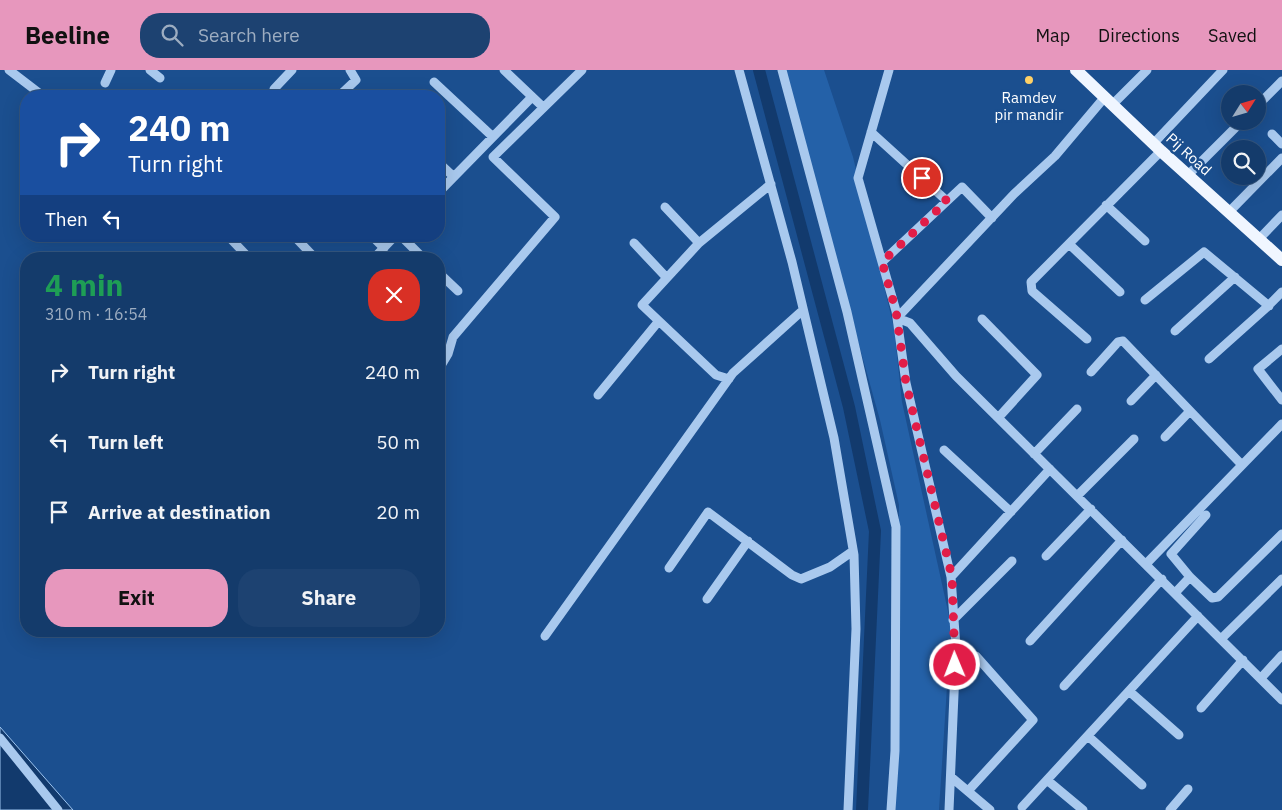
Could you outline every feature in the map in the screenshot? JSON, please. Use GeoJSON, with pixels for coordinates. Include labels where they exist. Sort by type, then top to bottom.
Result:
{"type":"FeatureCollection","features":[{"type":"Feature","properties":{"kind":"main road","name":"Pij Road"},"geometry":{"type":"LineString","coordinates":[[1077,70],[1108,102],[1282,260]]}},
{"type":"Feature","properties":{"kind":"street"},"geometry":{"type":"LineString","coordinates":[[9,70],[35,90]]}},
{"type":"Feature","properties":{"kind":"street"},"geometry":{"type":"LineString","coordinates":[[105,84],[111,70]]}},
{"type":"Feature","properties":{"kind":"street"},"geometry":{"type":"LineString","coordinates":[[150,70],[160,78]]}},
{"type":"Feature","properties":{"kind":"street"},"geometry":{"type":"LineString","coordinates":[[274,89],[292,70]]}},
{"type":"Feature","properties":{"kind":"street"},"geometry":{"type":"LineString","coordinates":[[345,90],[356,80],[350,70]]}},
{"type":"Feature","properties":{"kind":"street"},"geometry":{"type":"LineString","coordinates":[[504,70],[543,107]]}},
{"type":"Feature","properties":{"kind":"street"},"geometry":{"type":"LineString","coordinates":[[445,359],[453,337],[555,217],[493,157],[582,70]]}},
{"type":"Feature","properties":{"kind":"street"},"geometry":{"type":"LineString","coordinates":[[739,70],[771,184],[834,438],[853,551],[856,629],[848,810]]}},
{"type":"Feature","properties":{"kind":"street"},"geometry":{"type":"LineString","coordinates":[[782,70],[847,312],[896,527],[895,751],[891,810]]}},
{"type":"Feature","properties":{"kind":"street"},"geometry":{"type":"LineString","coordinates":[[890,70],[858,178],[897,318],[906,383],[952,577],[952,620],[956,648],[949,810]]}},
{"type":"Feature","properties":{"kind":"street"},"geometry":{"type":"LineString","coordinates":[[897,318],[992,218],[1108,102],[1147,70]]}},
{"type":"Feature","properties":{"kind":"street"},"geometry":{"type":"LineString","coordinates":[[1087,339],[1032,291],[1030,287],[1031,282],[1106,205],[1223,70]]}},
{"type":"Feature","properties":{"kind":"street"},"geometry":{"type":"LineString","coordinates":[[1266,98],[1282,81]]}},
{"type":"Feature","properties":{"kind":"street"},"geometry":{"type":"LineString","coordinates":[[434,82],[442,90]]}},
{"type":"Feature","properties":{"kind":"street"},"geometry":{"type":"LineString","coordinates":[[445,92],[492,137]]}},
{"type":"Feature","properties":{"kind":"street"},"geometry":{"type":"LineString","coordinates":[[445,186],[532,97]]}},
{"type":"Feature","properties":{"kind":"street"},"geometry":{"type":"LineString","coordinates":[[1188,175],[1233,130]]}},
{"type":"Feature","properties":{"kind":"street"},"geometry":{"type":"LineString","coordinates":[[871,132],[947,201]]}},
{"type":"Feature","properties":{"kind":"street"},"geometry":{"type":"LineString","coordinates":[[1272,134],[1282,144]]}},
{"type":"Feature","properties":{"kind":"street"},"geometry":{"type":"LineString","coordinates":[[1229,212],[1282,158]]}},
{"type":"Feature","properties":{"kind":"street"},"geometry":{"type":"LineString","coordinates":[[445,169],[454,177]]}},
{"type":"Feature","properties":{"kind":"street"},"geometry":{"type":"LineString","coordinates":[[729,379],[716,375],[642,306],[666,276],[699,243],[771,184]]}},
{"type":"Feature","properties":{"kind":"street"},"geometry":{"type":"LineString","coordinates":[[882,262],[962,187],[992,218]]}},
{"type":"Feature","properties":{"kind":"street"},"geometry":{"type":"LineString","coordinates":[[1106,205],[1145,241]]}},
{"type":"Feature","properties":{"kind":"street"},"geometry":{"type":"LineString","coordinates":[[665,207],[699,243]]}},
{"type":"Feature","properties":{"kind":"street"},"geometry":{"type":"LineString","coordinates":[[1259,239],[1282,215]]}},
{"type":"Feature","properties":{"kind":"street"},"geometry":{"type":"LineString","coordinates":[[234,242],[243,252]]}},
{"type":"Feature","properties":{"kind":"street"},"geometry":{"type":"LineString","coordinates":[[300,242],[309,252]]}},
{"type":"Feature","properties":{"kind":"street"},"geometry":{"type":"LineString","coordinates":[[378,242],[384,248]]}},
{"type":"Feature","properties":{"kind":"street"},"geometry":{"type":"LineString","coordinates":[[380,252],[390,242]]}},
{"type":"Feature","properties":{"kind":"street"},"geometry":{"type":"LineString","coordinates":[[407,242],[417,252]]}},
{"type":"Feature","properties":{"kind":"street"},"geometry":{"type":"LineString","coordinates":[[634,244],[666,276]]}},
{"type":"Feature","properties":{"kind":"street"},"geometry":{"type":"LineString","coordinates":[[1069,244],[1120,292]]}},
{"type":"Feature","properties":{"kind":"street"},"geometry":{"type":"LineString","coordinates":[[1145,300],[1201,252],[1207,253],[1269,306]]}},
{"type":"Feature","properties":{"kind":"street"},"geometry":{"type":"LineString","coordinates":[[1175,331],[1235,277]]}},
{"type":"Feature","properties":{"kind":"street"},"geometry":{"type":"LineString","coordinates":[[445,279],[458,292]]}},
{"type":"Feature","properties":{"kind":"street"},"geometry":{"type":"LineString","coordinates":[[1209,359],[1269,306],[1282,292]]}},
{"type":"Feature","properties":{"kind":"street"},"geometry":{"type":"LineString","coordinates":[[545,636],[729,379],[740,366],[803,310]]}},
{"type":"Feature","properties":{"kind":"street"},"geometry":{"type":"LineString","coordinates":[[897,318],[910,323],[956,376],[1282,700]]}},
{"type":"Feature","properties":{"kind":"street"},"geometry":{"type":"LineString","coordinates":[[982,319],[1037,374],[998,418]]}},
{"type":"Feature","properties":{"kind":"street"},"geometry":{"type":"LineString","coordinates":[[598,395],[658,322]]}},
{"type":"Feature","properties":{"kind":"street"},"geometry":{"type":"LineString","coordinates":[[1091,372],[1121,341],[1242,465]]}},
{"type":"Feature","properties":{"kind":"street"},"geometry":{"type":"LineString","coordinates":[[1282,349],[1258,369],[1282,400]]}},
{"type":"Feature","properties":{"kind":"street"},"geometry":{"type":"LineString","coordinates":[[1132,401],[1156,375]]}},
{"type":"Feature","properties":{"kind":"street"},"geometry":{"type":"LineString","coordinates":[[1034,454],[1077,409]]}},
{"type":"Feature","properties":{"kind":"street"},"geometry":{"type":"LineString","coordinates":[[1165,436],[1190,411]]}},
{"type":"Feature","properties":{"kind":"street"},"geometry":{"type":"LineString","coordinates":[[1146,564],[1282,424]]}},
{"type":"Feature","properties":{"kind":"street"},"geometry":{"type":"LineString","coordinates":[[1077,496],[1134,439]]}},
{"type":"Feature","properties":{"kind":"street"},"geometry":{"type":"LineString","coordinates":[[944,450],[1011,512]]}},
{"type":"Feature","properties":{"kind":"street"},"geometry":{"type":"LineString","coordinates":[[952,577],[1050,469]]}},
{"type":"Feature","properties":{"kind":"street"},"geometry":{"type":"LineString","coordinates":[[1046,556],[1091,509]]}},
{"type":"Feature","properties":{"kind":"street"},"geometry":{"type":"LineString","coordinates":[[669,568],[708,512],[792,575],[801,579],[830,567],[853,551]]}},
{"type":"Feature","properties":{"kind":"street"},"geometry":{"type":"LineString","coordinates":[[1206,516],[1171,554],[1190,577],[1215,598],[1282,534]]}},
{"type":"Feature","properties":{"kind":"street"},"geometry":{"type":"LineString","coordinates":[[1030,641],[1122,540]]}},
{"type":"Feature","properties":{"kind":"street"},"geometry":{"type":"LineString","coordinates":[[707,599],[748,542]]}},
{"type":"Feature","properties":{"kind":"street"},"geometry":{"type":"LineString","coordinates":[[952,620],[1012,561]]}},
{"type":"Feature","properties":{"kind":"street"},"geometry":{"type":"LineString","coordinates":[[1175,593],[1190,577]]}},
{"type":"Feature","properties":{"kind":"street"},"geometry":{"type":"LineString","coordinates":[[1064,686],[1162,579]]}},
{"type":"Feature","properties":{"kind":"street"},"geometry":{"type":"LineString","coordinates":[[1221,639],[1282,579]]}},
{"type":"Feature","properties":{"kind":"street"},"geometry":{"type":"LineString","coordinates":[[1022,807],[1198,616]]}},
{"type":"Feature","properties":{"kind":"street"},"geometry":{"type":"LineString","coordinates":[[1261,678],[1282,654]]}},
{"type":"Feature","properties":{"kind":"street"},"geometry":{"type":"LineString","coordinates":[[968,791],[1033,720],[976,656]]}},
{"type":"Feature","properties":{"kind":"street"},"geometry":{"type":"LineString","coordinates":[[1202,708],[1243,660]]}},
{"type":"Feature","properties":{"kind":"street"},"geometry":{"type":"LineString","coordinates":[[1129,691],[1179,735]]}},
{"type":"Feature","properties":{"kind":"street"},"geometry":{"type":"LineString","coordinates":[[1088,736],[1142,785]]}},
{"type":"Feature","properties":{"kind":"street"},"geometry":{"type":"LineString","coordinates":[[0,738],[58,810]]}},
{"type":"Feature","properties":{"kind":"street"},"geometry":{"type":"LineString","coordinates":[[950,777],[990,810]]}},
{"type":"Feature","properties":{"kind":"street"},"geometry":{"type":"LineString","coordinates":[[1047,780],[1083,810]]}},
{"type":"Feature","properties":{"kind":"street"},"geometry":{"type":"LineString","coordinates":[[1176,808],[1188,790]]}},
{"type":"Feature","properties":{"kind":"shaded area"},"geometry":{"type":"Polygon","coordinates":[[[786,70],[824,70],[853,157],[894,328],[902,402],[951,625],[939,810],[894,810],[899,635],[899,505],[880,420],[805,151],[786,70]]]}},
{"type":"Feature","properties":{"kind":"shaded area"},"geometry":{"type":"Polygon","coordinates":[[[0,727],[73,810],[0,810],[0,727]]]}},
{"type":"Feature","properties":{"kind":"waterway"},"geometry":{"type":"LineString","coordinates":[[759,70],[849,407],[875,531],[862,810]]}},
{"type":"Feature","properties":{"kind":"place","name":"Ramdev pir mandir"},"geometry":{"type":"Point","coordinates":[1029,80]}},
{"type":"Feature","properties":{"kind":"route"},"geometry":{"type":"LineString","coordinates":[[922,178],[947,201],[882,262],[896,311],[906,383],[952,577],[952,620],[956,648],[955,665]]}}]}
